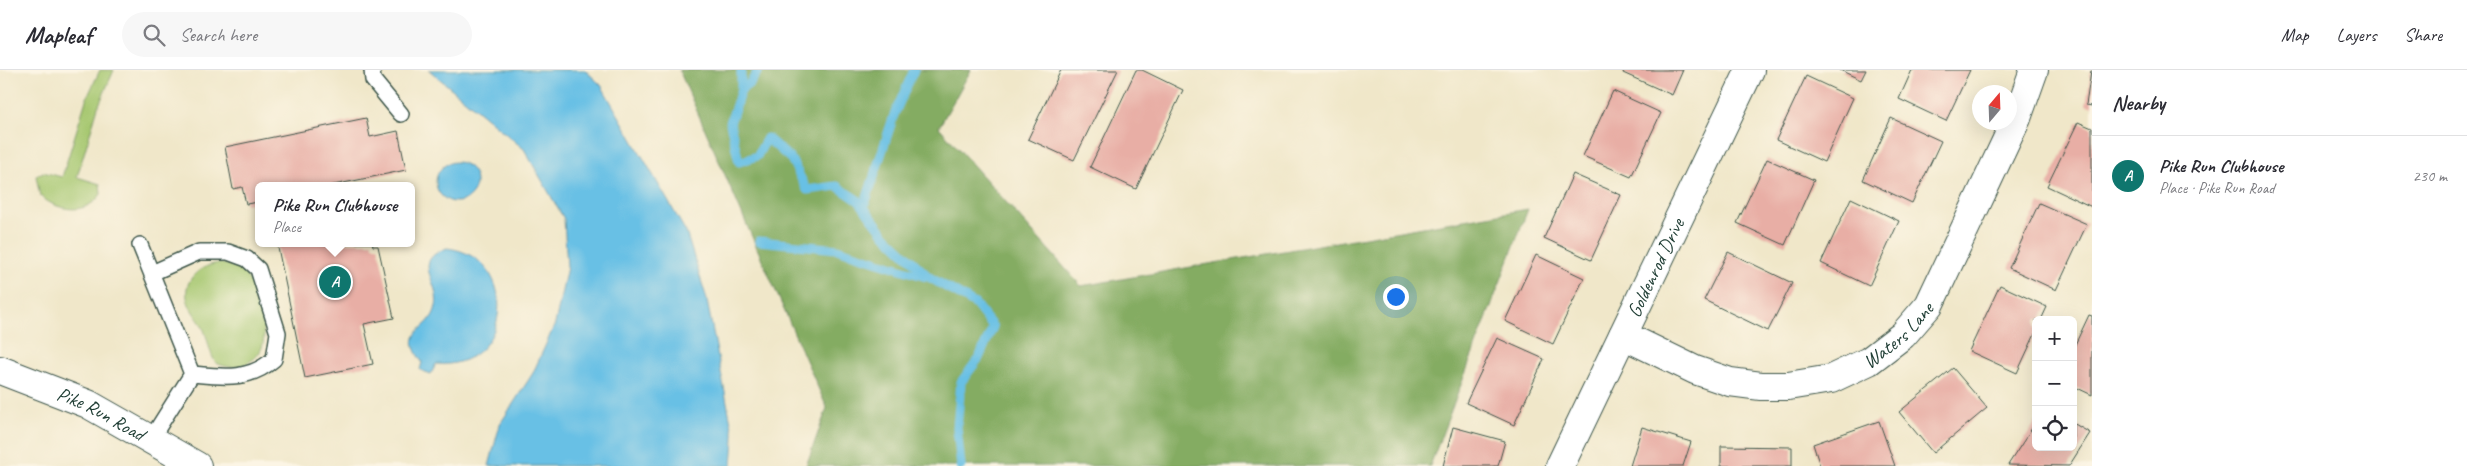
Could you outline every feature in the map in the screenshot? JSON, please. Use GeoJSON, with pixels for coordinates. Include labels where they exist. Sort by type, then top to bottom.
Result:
{"type":"FeatureCollection","features":[{"type":"Feature","properties":{"kind":"street","name":"Goldenrod Drive"},"geometry":{"type":"LineString","coordinates":[[1560,466],[1750,70]]}},
{"type":"Feature","properties":{"kind":"street","name":"Waters Lane"},"geometry":{"type":"LineString","coordinates":[[1623,335],[1695,370],[1730,382],[1761,386],[1788,386],[1832,378],[1868,361],[1903,335],[1929,305],[2017,118],[2034,70]]}},
{"type":"Feature","properties":{"kind":"street","name":"Pike Run Road"},"geometry":{"type":"LineString","coordinates":[[0,370],[88,404],[196,466]]}},
{"type":"Feature","properties":{"kind":"lane"},"geometry":{"type":"LineString","coordinates":[[372,70],[373,80],[400,114]]}},
{"type":"Feature","properties":{"kind":"lane"},"geometry":{"type":"LineString","coordinates":[[140,245],[192,374]]}},
{"type":"Feature","properties":{"kind":"lane"},"geometry":{"type":"LineString","coordinates":[[152,273],[199,252],[228,252],[247,259],[258,270],[278,333],[274,359],[261,370],[231,377],[192,374]]}},
{"type":"Feature","properties":{"kind":"lane"},"geometry":{"type":"LineString","coordinates":[[151,440],[192,374]]}},
{"type":"Feature","properties":{"kind":"green space"},"geometry":{"type":"Polygon","coordinates":[[[100,70],[114,70],[98,107],[77,177],[100,184],[101,194],[88,206],[72,209],[63,208],[40,196],[36,176],[43,172],[62,177],[86,100],[100,70]]]}},
{"type":"Feature","properties":{"kind":"green space"},"geometry":{"type":"Polygon","coordinates":[[[679,70],[971,70],[939,127],[1081,286],[1528,209],[1430,466],[806,466],[827,408],[679,70]]]}},
{"type":"Feature","properties":{"kind":"green space"},"geometry":{"type":"Polygon","coordinates":[[[218,263],[234,267],[249,279],[261,315],[264,337],[262,347],[249,362],[237,367],[228,367],[216,363],[203,327],[187,299],[188,284],[192,278],[203,268],[218,263]]]}},
{"type":"Feature","properties":{"kind":"water"},"geometry":{"type":"Polygon","coordinates":[[[429,70],[585,70],[601,85],[686,232],[706,296],[734,438],[732,466],[489,466],[500,424],[533,373],[555,324],[567,267],[564,219],[524,149],[429,70]]]}},
{"type":"Feature","properties":{"kind":"water"},"geometry":{"type":"Polygon","coordinates":[[[456,162],[470,168],[476,182],[470,196],[456,202],[442,196],[436,182],[442,168],[456,162]]]}},
{"type":"Feature","properties":{"kind":"water"},"geometry":{"type":"Polygon","coordinates":[[[447,248],[471,256],[488,271],[497,291],[498,312],[493,333],[480,350],[461,361],[436,364],[431,374],[420,370],[422,362],[413,343],[418,331],[433,315],[436,306],[436,297],[428,266],[430,259],[436,253],[447,248]]]}},
{"type":"Feature","properties":{"kind":"building"},"geometry":{"type":"Polygon","coordinates":[[[1061,70],[1118,70],[1074,160],[1028,139],[1061,70]]]}},
{"type":"Feature","properties":{"kind":"building"},"geometry":{"type":"Polygon","coordinates":[[[1136,70],[1142,70],[1183,90],[1136,189],[1090,167],[1136,70]]]}},
{"type":"Feature","properties":{"kind":"building"},"geometry":{"type":"Polygon","coordinates":[[[1624,70],[1683,70],[1672,95],[1623,73],[1624,70]]]}},
{"type":"Feature","properties":{"kind":"building"},"geometry":{"type":"Polygon","coordinates":[[[1840,70],[1866,70],[1861,80],[1840,70]]]}},
{"type":"Feature","properties":{"kind":"building"},"geometry":{"type":"Polygon","coordinates":[[[1912,70],[1970,70],[1946,121],[1899,99],[1912,70]]]}},
{"type":"Feature","properties":{"kind":"building"},"geometry":{"type":"Polygon","coordinates":[[[2092,71],[2092,106],[2086,105],[2092,71]]]}},
{"type":"Feature","properties":{"kind":"building"},"geometry":{"type":"Polygon","coordinates":[[[1806,76],[1853,98],[1824,162],[1776,140],[1806,76]]]}},
{"type":"Feature","properties":{"kind":"building"},"geometry":{"type":"Polygon","coordinates":[[[1613,91],[1661,113],[1631,177],[1583,156],[1613,91]]]}},
{"type":"Feature","properties":{"kind":"building"},"geometry":{"type":"Polygon","coordinates":[[[366,118],[370,137],[398,131],[406,170],[348,182],[255,182],[255,203],[246,204],[242,187],[233,189],[225,147],[366,118]]]}},
{"type":"Feature","properties":{"kind":"building"},"geometry":{"type":"Polygon","coordinates":[[[1891,118],[1941,141],[1912,203],[1863,180],[1891,118]]]}},
{"type":"Feature","properties":{"kind":"building"},"geometry":{"type":"Polygon","coordinates":[[[2078,122],[2092,128],[2092,207],[2047,186],[2078,122]]]}},
{"type":"Feature","properties":{"kind":"building"},"geometry":{"type":"Polygon","coordinates":[[[1767,159],[1814,180],[1785,245],[1737,223],[1767,159]]]}},
{"type":"Feature","properties":{"kind":"building"},"geometry":{"type":"Polygon","coordinates":[[[1573,174],[1621,195],[1591,260],[1544,238],[1573,174]]]}},
{"type":"Feature","properties":{"kind":"building"},"geometry":{"type":"Polygon","coordinates":[[[1851,198],[1899,221],[1869,286],[1821,263],[1851,198]]]}},
{"type":"Feature","properties":{"kind":"building"},"geometry":{"type":"Polygon","coordinates":[[[2039,203],[2087,224],[2056,290],[2009,268],[2039,203]]]}},
{"type":"Feature","properties":{"kind":"building"},"geometry":{"type":"Polygon","coordinates":[[[278,247],[378,247],[394,318],[364,324],[373,364],[305,378],[278,247]]]}},
{"type":"Feature","properties":{"kind":"building"},"geometry":{"type":"Polygon","coordinates":[[[1728,252],[1792,283],[1768,331],[1704,300],[1728,252]]]}},
{"type":"Feature","properties":{"kind":"building"},"geometry":{"type":"Polygon","coordinates":[[[1536,255],[1584,278],[1553,344],[1505,321],[1536,255]]]}},
{"type":"Feature","properties":{"kind":"building"},"geometry":{"type":"Polygon","coordinates":[[[2000,285],[2047,307],[2043,316],[2032,316],[2032,341],[2017,373],[1969,351],[2000,285]]]}},
{"type":"Feature","properties":{"kind":"building"},"geometry":{"type":"Polygon","coordinates":[[[2089,315],[2092,316],[2092,395],[2077,388],[2077,340],[2089,315]]]}},
{"type":"Feature","properties":{"kind":"building"},"geometry":{"type":"Polygon","coordinates":[[[1497,338],[1544,359],[1514,425],[1466,403],[1497,338]]]}},
{"type":"Feature","properties":{"kind":"building"},"geometry":{"type":"Polygon","coordinates":[[[1953,368],[1987,408],[1933,453],[1899,412],[1953,368]]]}},
{"type":"Feature","properties":{"kind":"building"},"geometry":{"type":"Polygon","coordinates":[[[1879,421],[1895,466],[1820,466],[1813,444],[1879,421]]]}},
{"type":"Feature","properties":{"kind":"building"},"geometry":{"type":"Polygon","coordinates":[[[2077,425],[2090,433],[2069,466],[2008,465],[2032,428],[2032,451],[2077,451],[2077,425]]]}},
{"type":"Feature","properties":{"kind":"building"},"geometry":{"type":"Polygon","coordinates":[[[1453,427],[1505,441],[1498,466],[1443,466],[1453,427]]]}},
{"type":"Feature","properties":{"kind":"building"},"geometry":{"type":"Polygon","coordinates":[[[1642,427],[1691,442],[1683,466],[1630,466],[1642,427]]]}},
{"type":"Feature","properties":{"kind":"building"},"geometry":{"type":"Polygon","coordinates":[[[1721,446],[1792,447],[1792,466],[1721,466],[1721,446]]]}},
{"type":"Feature","properties":{"kind":"waterway"},"geometry":{"type":"LineString","coordinates":[[741,70],[741,90],[730,123],[739,162],[757,156],[767,138],[791,159],[807,190],[837,186],[859,201],[885,235],[929,277],[975,304],[993,327],[979,358],[961,382],[957,428],[961,466]]}},
{"type":"Feature","properties":{"kind":"waterway"},"geometry":{"type":"LineString","coordinates":[[741,90],[750,83],[759,70]]}},
{"type":"Feature","properties":{"kind":"waterway"},"geometry":{"type":"LineString","coordinates":[[864,207],[894,115],[914,70]]}},
{"type":"Feature","properties":{"kind":"waterway"},"geometry":{"type":"LineString","coordinates":[[759,241],[837,249],[926,277]]}},
{"type":"Feature","properties":{"kind":"place","name":"Pike Run Clubhouse"},"geometry":{"type":"Point","coordinates":[335,282]}}]}
